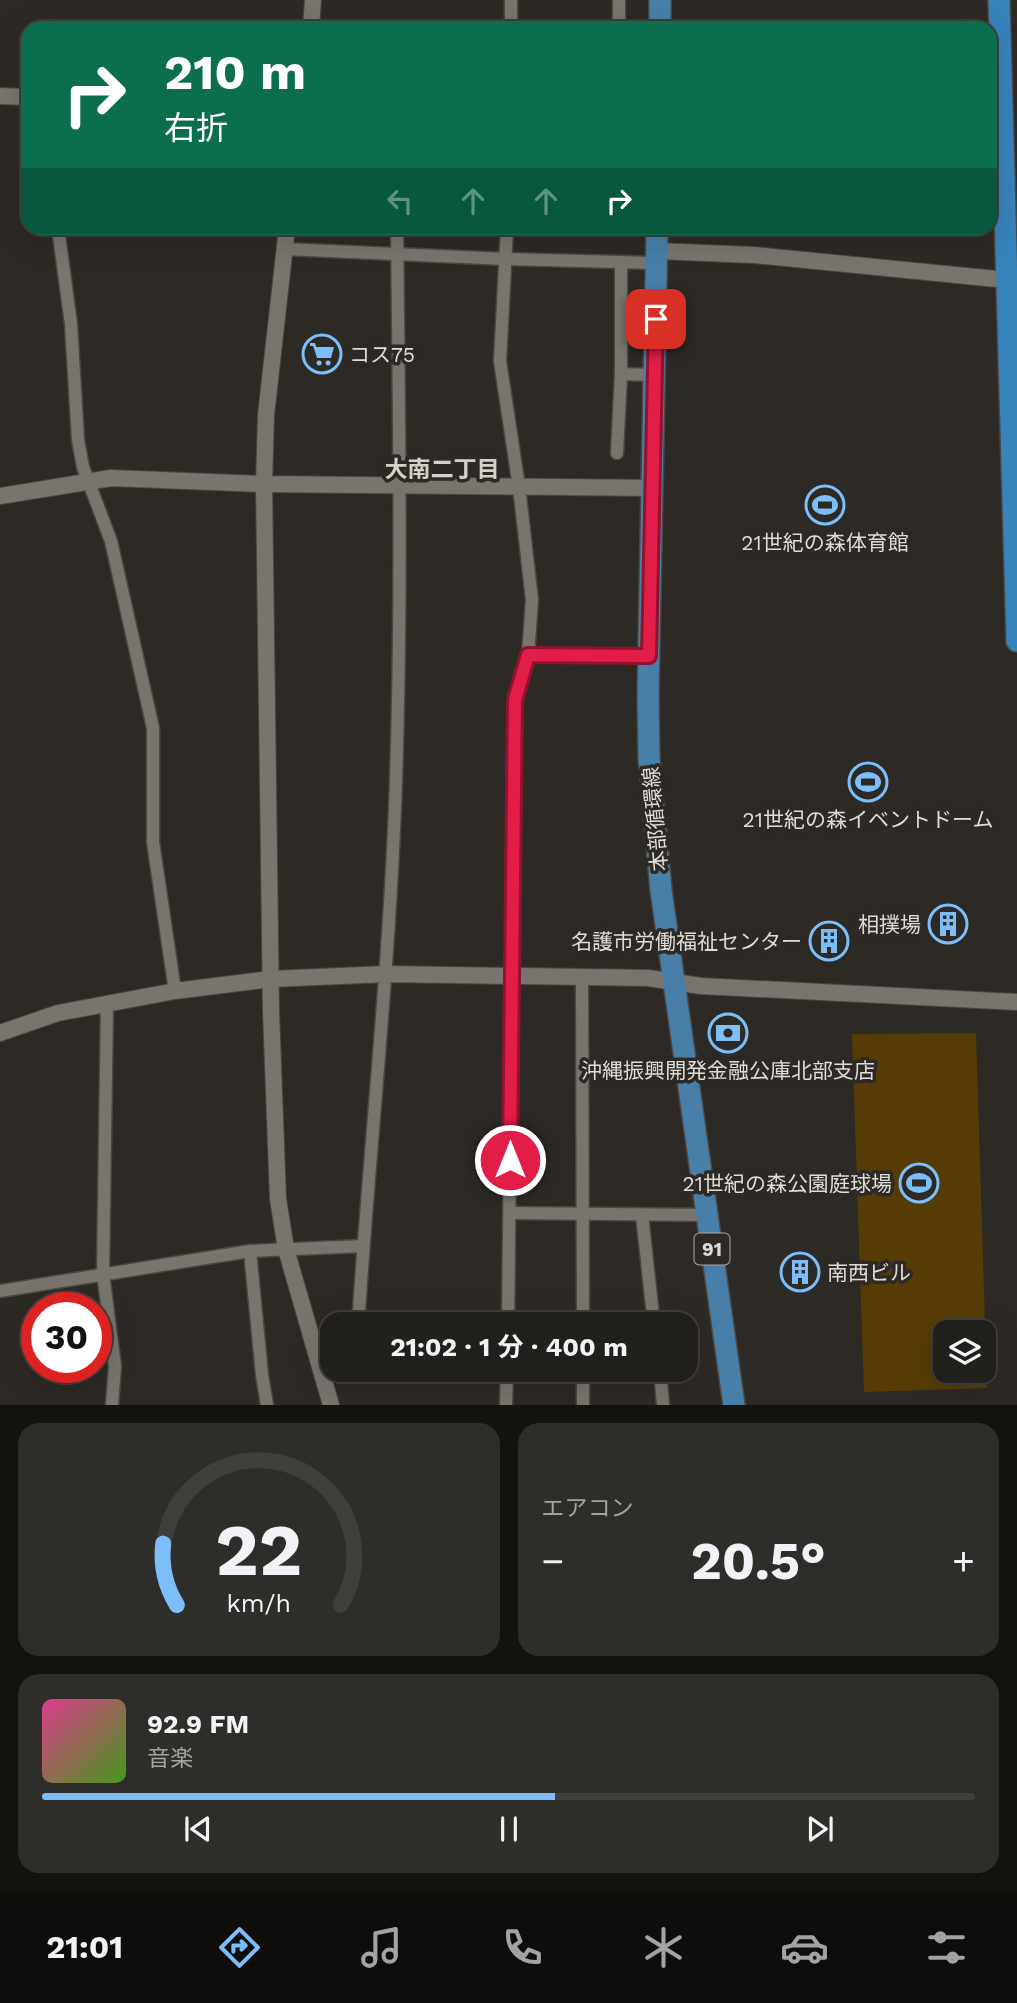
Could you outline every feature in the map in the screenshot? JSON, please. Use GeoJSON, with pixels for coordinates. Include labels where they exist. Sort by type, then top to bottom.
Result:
{"type":"FeatureCollection","features":[{"type":"Feature","properties":{"kind":"highway"},"geometry":{"type":"LineString","coordinates":[[999,0],[1012,280],[1017,641]]}},
{"type":"Feature","properties":{"kind":"main road"},"geometry":{"type":"LineString","coordinates":[[660,0],[660,21]]}},
{"type":"Feature","properties":{"kind":"main road","name":"本部循環線"},"geometry":{"type":"LineString","coordinates":[[657,235],[649,758],[656,837],[675,982],[734,1405]]}},
{"type":"Feature","properties":{"kind":"street"},"geometry":{"type":"LineString","coordinates":[[312,21],[313,0]]}},
{"type":"Feature","properties":{"kind":"street"},"geometry":{"type":"LineString","coordinates":[[511,0],[511,21]]}},
{"type":"Feature","properties":{"kind":"street"},"geometry":{"type":"LineString","coordinates":[[619,0],[619,21]]}},
{"type":"Feature","properties":{"kind":"street"},"geometry":{"type":"LineString","coordinates":[[0,96],[21,97]]}},
{"type":"Feature","properties":{"kind":"street"},"geometry":{"type":"LineString","coordinates":[[59,235],[71,324],[78,440],[83,467],[111,541],[153,728],[153,842],[175,991]]}},
{"type":"Feature","properties":{"kind":"street"},"geometry":{"type":"LineString","coordinates":[[287,235],[267,415],[264,484],[271,979],[278,1199],[286,1249],[331,1405]]}},
{"type":"Feature","properties":{"kind":"street"},"geometry":{"type":"LineString","coordinates":[[359,1312],[387,974],[396,779],[399,485],[397,235]]}},
{"type":"Feature","properties":{"kind":"street"},"geometry":{"type":"LineString","coordinates":[[507,235],[500,361],[519,487],[532,600],[528,655],[515,700],[508,1312]]}},
{"type":"Feature","properties":{"kind":"street"},"geometry":{"type":"LineString","coordinates":[[285,249],[621,262],[657,257],[754,255],[1012,280]]}},
{"type":"Feature","properties":{"kind":"street"},"geometry":{"type":"LineString","coordinates":[[617,453],[621,374],[621,262]]}},
{"type":"Feature","properties":{"kind":"street"},"geometry":{"type":"LineString","coordinates":[[621,374],[655,374]]}},
{"type":"Feature","properties":{"kind":"street"},"geometry":{"type":"LineString","coordinates":[[0,496],[111,478],[264,484],[653,488]]}},
{"type":"Feature","properties":{"kind":"street"},"geometry":{"type":"LineString","coordinates":[[528,655],[649,656]]}},
{"type":"Feature","properties":{"kind":"street"},"geometry":{"type":"LineString","coordinates":[[0,1033],[58,1013],[175,991],[271,979],[387,974],[648,978],[701,986],[1017,1002]]}},
{"type":"Feature","properties":{"kind":"street"},"geometry":{"type":"LineString","coordinates":[[582,978],[583,1312]]}},
{"type":"Feature","properties":{"kind":"street"},"geometry":{"type":"LineString","coordinates":[[107,1004],[103,1274],[115,1366],[112,1405]]}},
{"type":"Feature","properties":{"kind":"street"},"geometry":{"type":"LineString","coordinates":[[510,1213],[708,1215]]}},
{"type":"Feature","properties":{"kind":"street"},"geometry":{"type":"LineString","coordinates":[[642,1215],[653,1312]]}},
{"type":"Feature","properties":{"kind":"street"},"geometry":{"type":"LineString","coordinates":[[0,1292],[250,1251],[363,1246]]}},
{"type":"Feature","properties":{"kind":"street"},"geometry":{"type":"LineString","coordinates":[[250,1251],[267,1405]]}},
{"type":"Feature","properties":{"kind":"street"},"geometry":{"type":"LineString","coordinates":[[506,1405],[507,1382]]}},
{"type":"Feature","properties":{"kind":"street"},"geometry":{"type":"LineString","coordinates":[[583,1382],[583,1405]]}},
{"type":"Feature","properties":{"kind":"street"},"geometry":{"type":"LineString","coordinates":[[661,1382],[663,1405]]}},
{"type":"Feature","properties":{"kind":"shaded area","name":"21世紀の森公園庭球場"},"geometry":{"type":"Polygon","coordinates":[[[976,1033],[985,1320],[933,1320],[933,1383],[987,1383],[987,1388],[864,1392],[852,1034],[976,1033]]]}},
{"type":"Feature","properties":{"kind":"place","name":"コス75"},"geometry":{"type":"Point","coordinates":[322,354]}},
{"type":"Feature","properties":{"kind":"place","name":"21世紀の森体育館"},"geometry":{"type":"Point","coordinates":[825,505]}},
{"type":"Feature","properties":{"kind":"place","name":"21世紀の森イベントドーム"},"geometry":{"type":"Point","coordinates":[868,782]}},
{"type":"Feature","properties":{"kind":"place","name":"相撲場"},"geometry":{"type":"Point","coordinates":[948,924]}},
{"type":"Feature","properties":{"kind":"place","name":"名護市労働福祉センター"},"geometry":{"type":"Point","coordinates":[829,941]}},
{"type":"Feature","properties":{"kind":"place","name":"沖縄振興開発金融公庫北部支店"},"geometry":{"type":"Point","coordinates":[728,1033]}},
{"type":"Feature","properties":{"kind":"place","name":"21世紀の森公園庭球場"},"geometry":{"type":"Point","coordinates":[919,1183]}},
{"type":"Feature","properties":{"kind":"place","name":"南西ビル"},"geometry":{"type":"Point","coordinates":[800,1272]}},
{"type":"Feature","properties":{"kind":"district","name":"大南二丁目"},"geometry":{"type":"Point","coordinates":[442,469]}},
{"type":"Feature","properties":{"kind":"route"},"geometry":{"type":"LineString","coordinates":[[510,1160],[515,700],[528,655],[649,656],[656,319]]}}]}
